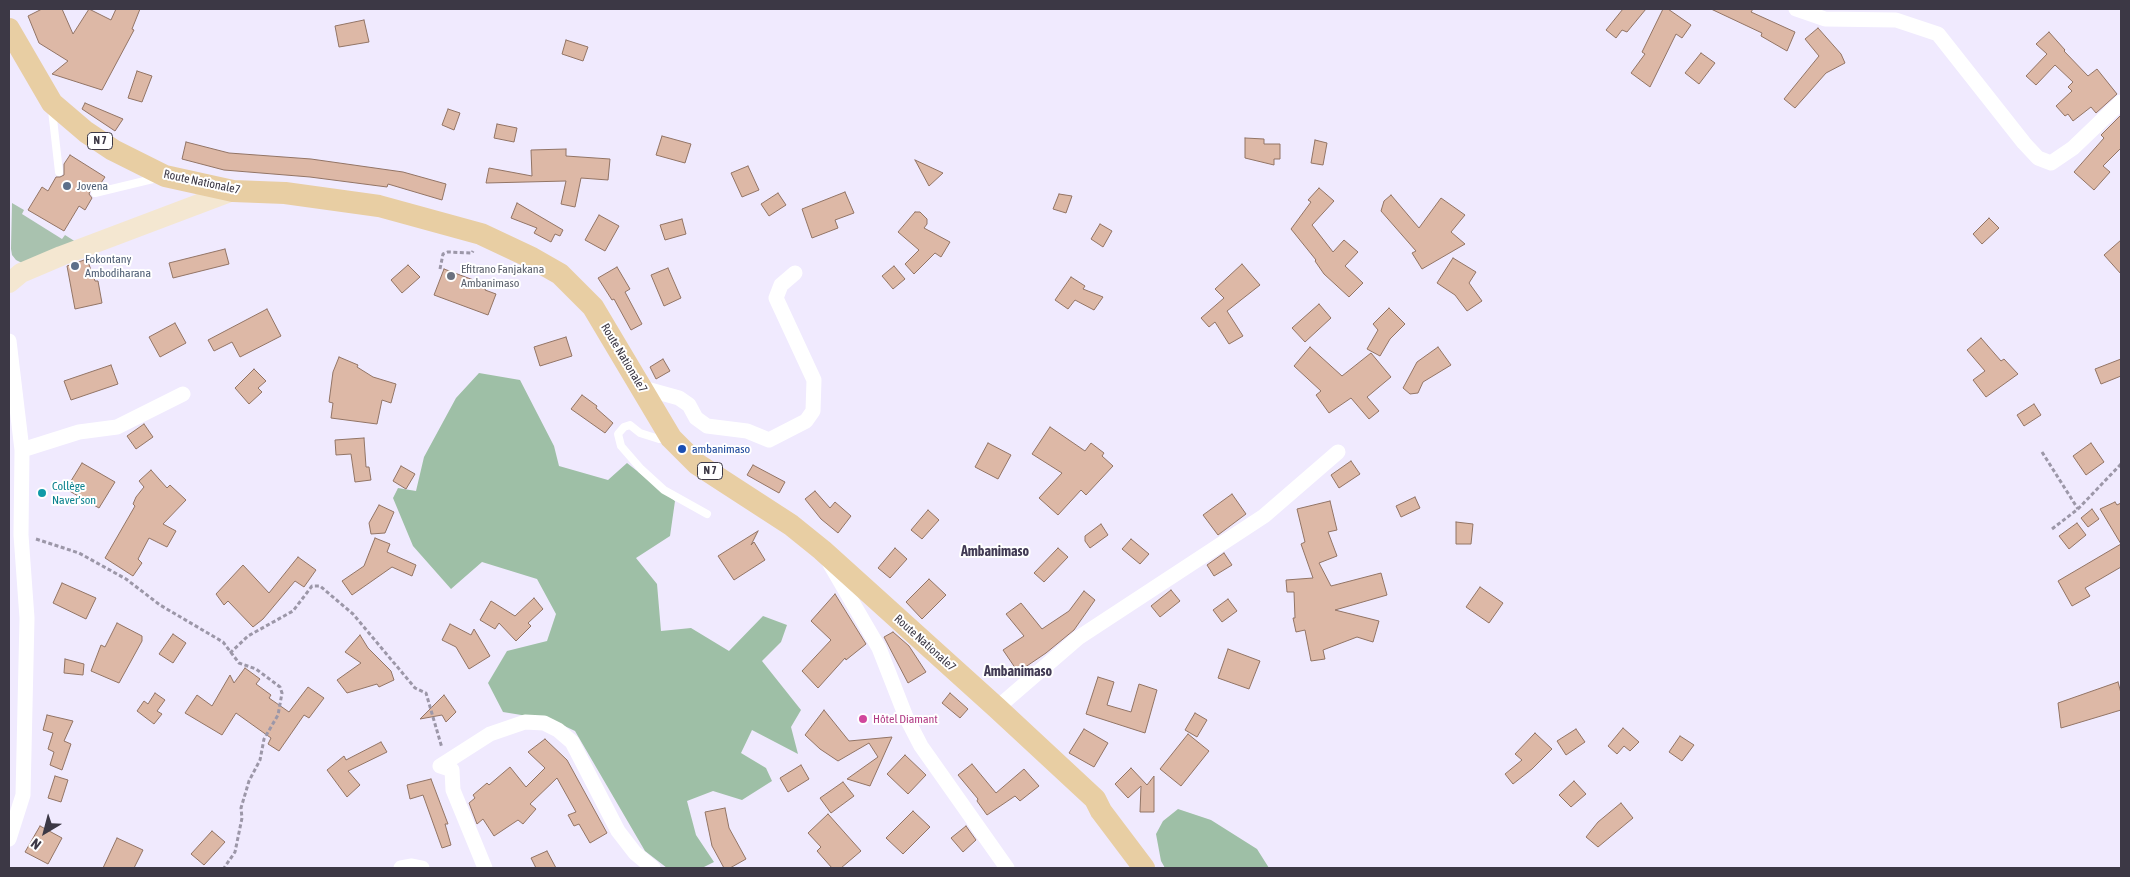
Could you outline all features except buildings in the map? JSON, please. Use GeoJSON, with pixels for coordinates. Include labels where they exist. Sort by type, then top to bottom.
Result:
{"type":"FeatureCollection","features":[{"type":"Feature","properties":{"kind":"main road","name":"Route Nationale7"},"geometry":{"type":"LineString","coordinates":[[9,33],[52,103],[86,132],[113,150],[165,176],[233,191],[285,193],[379,206],[480,234],[525,254],[560,274],[593,307],[643,388],[659,421],[671,438],[697,464],[791,525],[822,550],[997,708],[1095,799],[1101,811],[1144,868]]}},
{"type":"Feature","properties":{"kind":"street"},"geometry":{"type":"LineString","coordinates":[[1796,9],[1825,19],[1896,20],[1938,34],[2024,143],[2038,158],[2051,163],[2073,148],[2121,102]]}},
{"type":"Feature","properties":{"kind":"street"},"geometry":{"type":"LineString","coordinates":[[9,284],[21,273],[61,256],[233,191]]}},
{"type":"Feature","properties":{"kind":"street"},"geometry":{"type":"LineString","coordinates":[[643,388],[680,398],[689,405],[696,418],[706,426],[747,431],[769,440],[806,421],[813,411],[814,380],[776,298],[781,285],[795,273]]}},
{"type":"Feature","properties":{"kind":"street"},"geometry":{"type":"LineString","coordinates":[[9,341],[22,450],[21,535],[27,618],[23,795],[9,839]]}},
{"type":"Feature","properties":{"kind":"street"},"geometry":{"type":"LineString","coordinates":[[22,450],[79,432],[117,427],[183,394]]}},
{"type":"Feature","properties":{"kind":"street"},"geometry":{"type":"LineString","coordinates":[[997,708],[1078,638],[1264,516],[1338,452]]}},
{"type":"Feature","properties":{"kind":"street"},"geometry":{"type":"LineString","coordinates":[[822,550],[879,648],[906,717],[921,746],[1007,868]]}},
{"type":"Feature","properties":{"kind":"street"},"geometry":{"type":"LineString","coordinates":[[485,868],[453,790],[452,770],[440,766],[490,734],[525,722],[544,723],[558,730],[572,742],[618,831],[635,853],[653,868]]}},
{"type":"Feature","properties":{"kind":"street"},"geometry":{"type":"LineString","coordinates":[[401,868],[412,866],[422,868]]}},
{"type":"Feature","properties":{"kind":"lane"},"geometry":{"type":"LineString","coordinates":[[52,103],[59,172]]}},
{"type":"Feature","properties":{"kind":"lane"},"geometry":{"type":"LineString","coordinates":[[96,193],[165,176]]}},
{"type":"Feature","properties":{"kind":"lane"},"geometry":{"type":"LineString","coordinates":[[671,438],[659,439],[640,432],[630,425],[624,427],[618,434],[621,446],[640,469],[664,490],[707,514]]}},
{"type":"Feature","properties":{"kind":"path"},"geometry":{"type":"LineString","coordinates":[[440,269],[443,254],[448,252],[472,254],[474,249]]}},
{"type":"Feature","properties":{"kind":"path"},"geometry":{"type":"LineString","coordinates":[[2042,452],[2078,509]]}},
{"type":"Feature","properties":{"kind":"path"},"geometry":{"type":"LineString","coordinates":[[2052,529],[2078,509],[2121,464]]}},
{"type":"Feature","properties":{"kind":"path"},"geometry":{"type":"LineString","coordinates":[[21,535],[79,553],[126,579],[160,605],[223,642],[239,663],[256,669],[280,686],[282,693],[278,715],[264,739],[260,760],[249,781],[241,808],[242,818],[235,852],[224,868]]}},
{"type":"Feature","properties":{"kind":"path"},"geometry":{"type":"LineString","coordinates":[[230,653],[248,636],[293,611],[312,586],[320,586],[353,614],[415,688],[426,693],[437,725],[440,746],[449,760]]}},
{"type":"Feature","properties":{"kind":"green space"},"geometry":{"type":"Polygon","coordinates":[[[12,203],[24,210],[22,214],[62,239],[65,235],[76,242],[22,263],[16,260],[12,255],[11,249],[12,203]]]}},
{"type":"Feature","properties":{"kind":"green space"},"geometry":{"type":"Polygon","coordinates":[[[479,373],[520,380],[554,446],[559,466],[608,480],[627,463],[675,501],[670,536],[636,558],[657,584],[661,631],[691,628],[729,651],[763,616],[787,625],[781,642],[762,661],[801,710],[791,727],[798,754],[752,730],[741,753],[766,768],[772,781],[742,800],[713,791],[687,801],[696,835],[714,862],[702,868],[667,868],[645,851],[575,731],[552,720],[503,712],[488,683],[507,651],[547,641],[556,614],[537,579],[482,562],[451,589],[413,546],[393,498],[398,488],[416,491],[424,457],[456,398],[479,373]]]}},
{"type":"Feature","properties":{"kind":"green space"},"geometry":{"type":"Polygon","coordinates":[[[1178,809],[1211,820],[1257,849],[1269,868],[1165,868],[1161,861],[1156,834],[1163,821],[1178,809]]]}},
{"type":"Feature","properties":{"kind":"place","name":"Jovena"},"geometry":{"type":"Point","coordinates":[67,186]}},
{"type":"Feature","properties":{"kind":"place","name":"Fokontany Ambodiharana"},"geometry":{"type":"Point","coordinates":[75,266]}},
{"type":"Feature","properties":{"kind":"place","name":"Efitrano Fanjakana Ambanimaso"},"geometry":{"type":"Point","coordinates":[451,276]}},
{"type":"Feature","properties":{"kind":"place","name":"ambanimaso"},"geometry":{"type":"Point","coordinates":[682,449]}},
{"type":"Feature","properties":{"kind":"place","name":"Collège Naver'son"},"geometry":{"type":"Point","coordinates":[42,493]}},
{"type":"Feature","properties":{"kind":"place","name":"Hôtel Diamant"},"geometry":{"type":"Point","coordinates":[863,719]}},
{"type":"Feature","properties":{"kind":"district","name":"Ambanimaso"},"geometry":{"type":"Point","coordinates":[995,552]}},
{"type":"Feature","properties":{"kind":"district","name":"Ambanimaso"},"geometry":{"type":"Point","coordinates":[1018,672]}}]}
